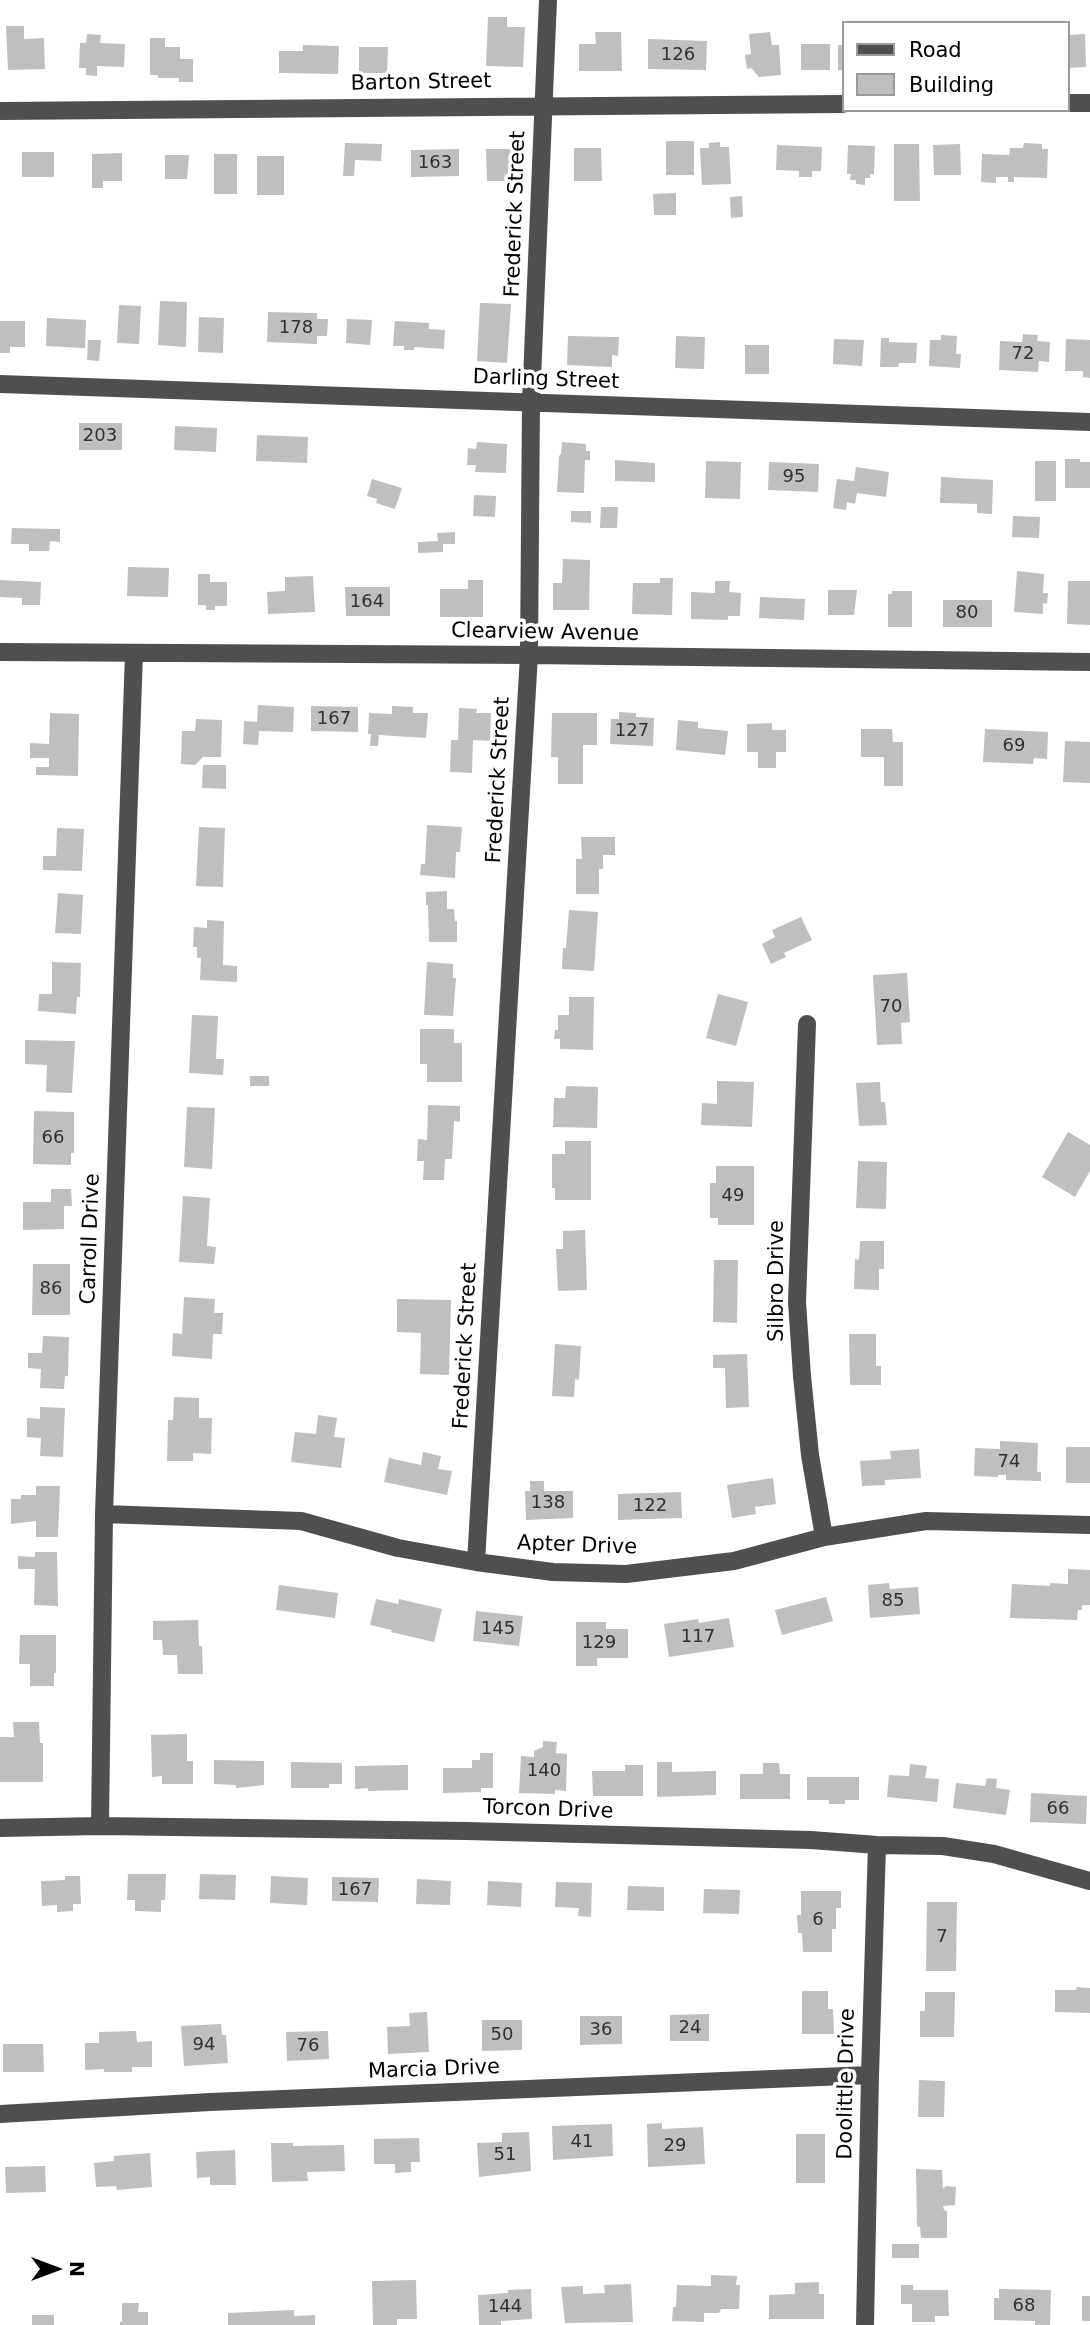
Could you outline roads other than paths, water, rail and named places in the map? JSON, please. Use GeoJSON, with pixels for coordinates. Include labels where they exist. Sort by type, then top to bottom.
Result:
{"type":"FeatureCollection","features":[{"type":"Feature","properties":{"kind":"street","name":"Frederick Street"},"geometry":{"type":"LineString","coordinates":[[477,1562],[528,655],[531,402],[548,0]]}},
{"type":"Feature","properties":{"kind":"street"},"geometry":{"type":"LineString","coordinates":[[1069,103],[1090,103]]}},
{"type":"Feature","properties":{"kind":"street","name":"Barton Street"},"geometry":{"type":"LineString","coordinates":[[0,111],[842,104]]}},
{"type":"Feature","properties":{"kind":"street","name":"Darling Street"},"geometry":{"type":"LineString","coordinates":[[0,384],[1090,422]]}},
{"type":"Feature","properties":{"kind":"street","name":"Clearview Avenue"},"geometry":{"type":"LineString","coordinates":[[0,652],[1090,662]]}},
{"type":"Feature","properties":{"kind":"street","name":"Carroll Drive"},"geometry":{"type":"LineString","coordinates":[[100,1826],[104,1514],[134,653]]}},
{"type":"Feature","properties":{"kind":"street","name":"Silbro Drive"},"geometry":{"type":"LineString","coordinates":[[807,1024],[797,1302],[807,1428],[824,1537]]}},
{"type":"Feature","properties":{"kind":"street","name":"Apter Drive"},"geometry":{"type":"LineString","coordinates":[[104,1514],[301,1521],[398,1548],[477,1562],[553,1572],[626,1574],[734,1561],[824,1537],[926,1521],[1090,1525]]}},
{"type":"Feature","properties":{"kind":"street","name":"Torcon Drive"},"geometry":{"type":"LineString","coordinates":[[0,1828],[100,1826],[466,1830],[943,1846],[994,1854],[1090,1881]]}},
{"type":"Feature","properties":{"kind":"street","name":"Doolittle Drive"},"geometry":{"type":"LineString","coordinates":[[865,2325],[877,1845]]}},
{"type":"Feature","properties":{"kind":"street","name":"Marcia Drive"},"geometry":{"type":"LineString","coordinates":[[0,2114],[209,2102],[870,2075]]}}]}
